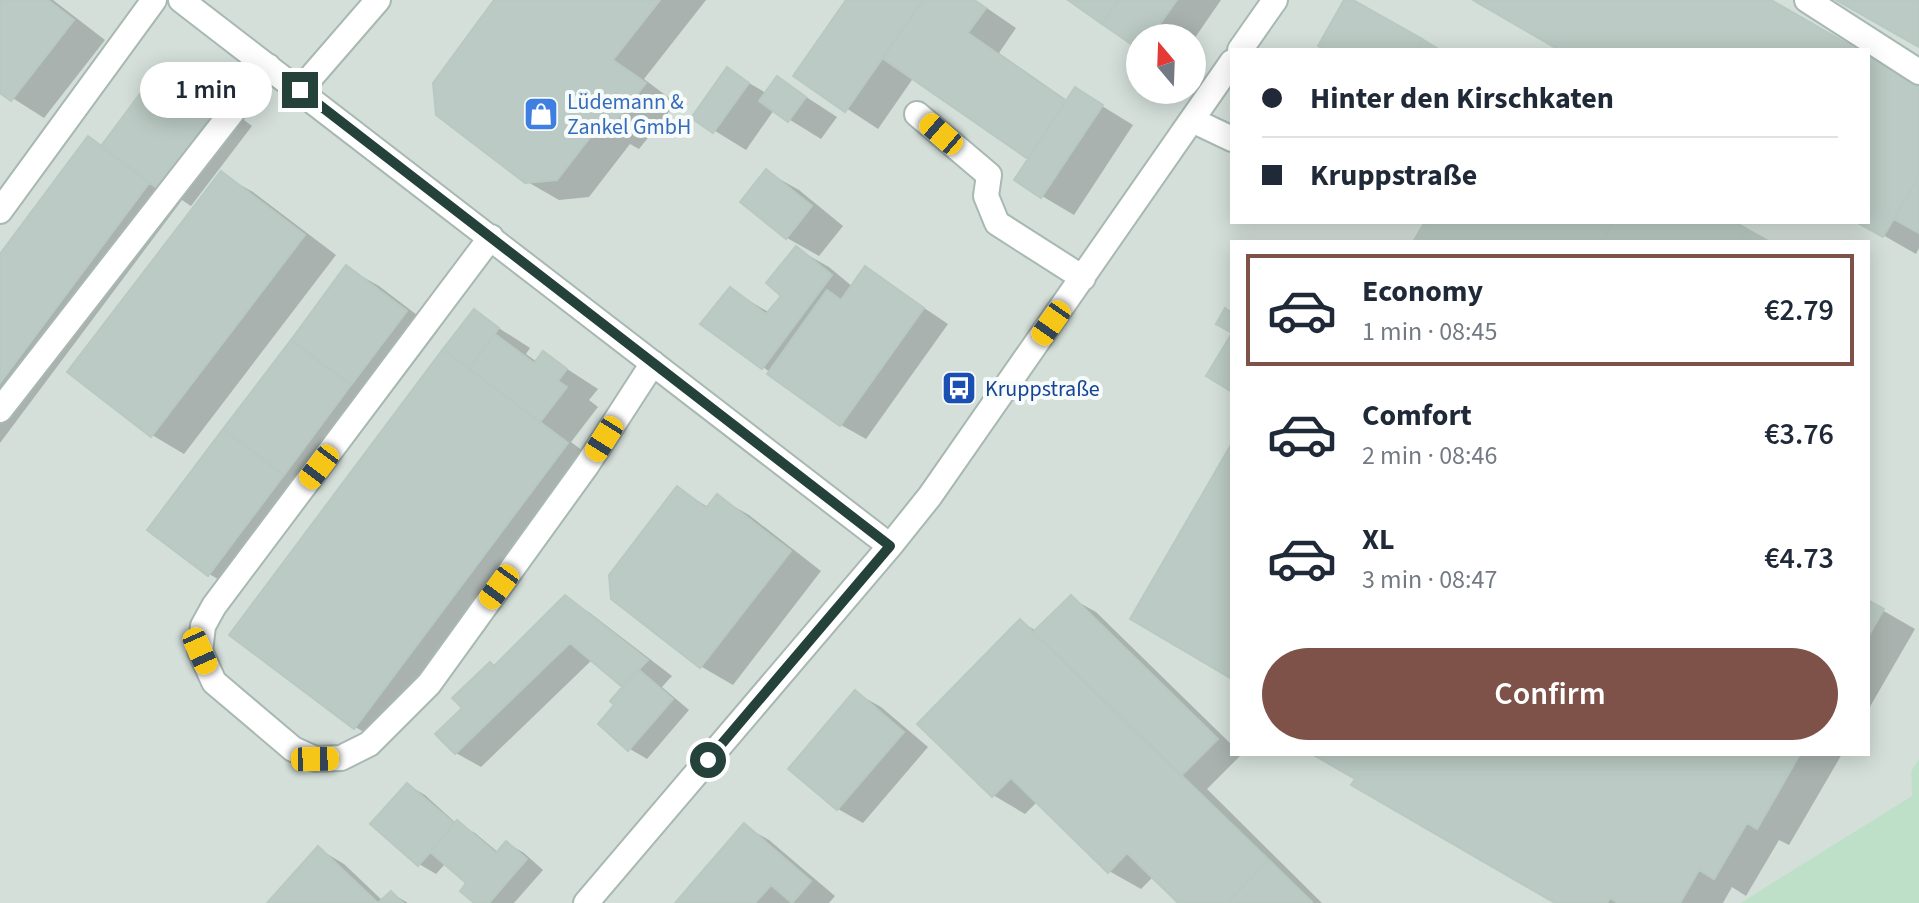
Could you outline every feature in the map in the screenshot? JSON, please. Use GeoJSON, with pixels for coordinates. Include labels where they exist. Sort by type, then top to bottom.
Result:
{"type":"FeatureCollection","features":[{"type":"Feature","properties":{"kind":"street"},"geometry":{"type":"LineString","coordinates":[[0,211],[154,0]]}},
{"type":"Feature","properties":{"kind":"street"},"geometry":{"type":"LineString","coordinates":[[181,0],[890,546]]}},
{"type":"Feature","properties":{"kind":"street"},"geometry":{"type":"LineString","coordinates":[[300,90],[378,0]]}},
{"type":"Feature","properties":{"kind":"street"},"geometry":{"type":"LineString","coordinates":[[1241,48],[1275,0]]}},
{"type":"Feature","properties":{"kind":"street"},"geometry":{"type":"LineString","coordinates":[[1807,0],[1919,72]]}},
{"type":"Feature","properties":{"kind":"street"},"geometry":{"type":"LineString","coordinates":[[586,903],[890,546],[973,436],[1230,65]]}},
{"type":"Feature","properties":{"kind":"street"},"geometry":{"type":"LineString","coordinates":[[0,410],[268,66]]}},
{"type":"Feature","properties":{"kind":"street"},"geometry":{"type":"LineString","coordinates":[[917,114],[989,175],[986,196],[997,223],[1083,278]]}},
{"type":"Feature","properties":{"kind":"street"},"geometry":{"type":"LineString","coordinates":[[1192,120],[1230,138]]}},
{"type":"Feature","properties":{"kind":"street"},"geometry":{"type":"LineString","coordinates":[[491,237],[214,606],[203,626],[200,651],[214,682],[293,749],[315,759],[341,758],[369,744],[429,684],[587,465],[653,363]]}},
{"type":"Feature","properties":{"kind":"shaded area"},"geometry":{"type":"Polygon","coordinates":[[[0,0],[1919,0],[1919,758],[1911,771],[1913,796],[1740,903],[0,903],[0,0]]]}},
{"type":"Feature","properties":{"kind":"green space"},"geometry":{"type":"Polygon","coordinates":[[[1919,758],[1919,903],[1740,903],[1912,796],[1911,771],[1919,758]]]}},
{"type":"Feature","properties":{"kind":"building"},"geometry":{"type":"Polygon","coordinates":[[[0,0],[48,0],[74,20],[11,101],[0,93],[0,0]]]}},
{"type":"Feature","properties":{"kind":"building"},"geometry":{"type":"Polygon","coordinates":[[[494,0],[660,0],[613,60],[646,83],[606,133],[598,127],[557,180],[525,183],[436,115],[433,83],[494,0]]]}},
{"type":"Feature","properties":{"kind":"building"},"geometry":{"type":"Polygon","coordinates":[[[846,0],[923,0],[845,112],[793,76],[846,0]]]}},
{"type":"Feature","properties":{"kind":"building"},"geometry":{"type":"Polygon","coordinates":[[[923,0],[974,0],[986,8],[968,33],[1066,101],[1028,159],[882,58],[923,0]]]}},
{"type":"Feature","properties":{"kind":"building"},"geometry":{"type":"Polygon","coordinates":[[[1068,0],[1118,0],[1102,24],[1068,0]]]}},
{"type":"Feature","properties":{"kind":"building"},"geometry":{"type":"Polygon","coordinates":[[[1118,0],[1177,0],[1160,24],[1126,24],[1126,40],[1102,24],[1118,0]]]}},
{"type":"Feature","properties":{"kind":"building"},"geometry":{"type":"Polygon","coordinates":[[[1344,0],[1353,0],[1422,39],[1417,48],[1318,46],[1344,0]]]}},
{"type":"Feature","properties":{"kind":"building"},"geometry":{"type":"Polygon","coordinates":[[[1473,0],[1771,0],[1855,48],[1556,48],[1473,0]]]}},
{"type":"Feature","properties":{"kind":"building"},"geometry":{"type":"Polygon","coordinates":[[[1836,0],[1919,0],[1919,47],[1836,0]]]}},
{"type":"Feature","properties":{"kind":"building"},"geometry":{"type":"Polygon","coordinates":[[[1422,39],[1437,48],[1417,48],[1422,39]]]}},
{"type":"Feature","properties":{"kind":"building"},"geometry":{"type":"Polygon","coordinates":[[[1870,57],[1919,86],[1919,176],[1883,237],[1860,224],[1870,224],[1870,57]]]}},
{"type":"Feature","properties":{"kind":"building"},"geometry":{"type":"Polygon","coordinates":[[[163,63],[221,107],[158,189],[101,146],[163,63]]]}},
{"type":"Feature","properties":{"kind":"building"},"geometry":{"type":"Polygon","coordinates":[[[727,67],[749,83],[713,133],[691,118],[727,67]]]}},
{"type":"Feature","properties":{"kind":"building"},"geometry":{"type":"Polygon","coordinates":[[[777,76],[806,97],[788,122],[759,101],[777,76]]]}},
{"type":"Feature","properties":{"kind":"building"},"geometry":{"type":"Polygon","coordinates":[[[1075,87],[1103,105],[1041,198],[1014,180],[1075,87]]]}},
{"type":"Feature","properties":{"kind":"building"},"geometry":{"type":"Polygon","coordinates":[[[88,136],[150,182],[0,383],[0,254],[88,136]]]}},
{"type":"Feature","properties":{"kind":"building"},"geometry":{"type":"Polygon","coordinates":[[[766,169],[812,206],[786,239],[740,202],[766,169]]]}},
{"type":"Feature","properties":{"kind":"building"},"geometry":{"type":"Polygon","coordinates":[[[221,171],[305,235],[151,437],[67,372],[221,171]]]}},
{"type":"Feature","properties":{"kind":"building"},"geometry":{"type":"Polygon","coordinates":[[[1919,176],[1919,233],[1894,219],[1919,176]]]}},
{"type":"Feature","properties":{"kind":"building"},"geometry":{"type":"Polygon","coordinates":[[[1424,224],[1612,224],[1603,240],[1414,240],[1424,224]]]}},
{"type":"Feature","properties":{"kind":"building"},"geometry":{"type":"Polygon","coordinates":[[[1612,224],[1738,224],[1747,229],[1741,240],[1603,239],[1612,224]]]}},
{"type":"Feature","properties":{"kind":"building"},"geometry":{"type":"Polygon","coordinates":[[[1747,229],[1766,240],[1741,240],[1747,229]]]}},
{"type":"Feature","properties":{"kind":"building"},"geometry":{"type":"Polygon","coordinates":[[[796,246],[832,275],[762,369],[700,324],[730,287],[766,314],[781,296],[766,283],[796,246]]]}},
{"type":"Feature","properties":{"kind":"building"},"geometry":{"type":"Polygon","coordinates":[[[346,265],[407,311],[351,385],[291,340],[346,265]]]}},
{"type":"Feature","properties":{"kind":"building"},"geometry":{"type":"Polygon","coordinates":[[[865,266],[924,308],[840,426],[767,374],[827,290],[841,300],[865,266]]]}},
{"type":"Feature","properties":{"kind":"building"},"geometry":{"type":"Polygon","coordinates":[[[1225,308],[1230,312],[1230,332],[1216,324],[1225,308]]]}},
{"type":"Feature","properties":{"kind":"building"},"geometry":{"type":"Polygon","coordinates":[[[474,309],[499,328],[469,369],[443,349],[474,309]]]}},
{"type":"Feature","properties":{"kind":"building"},"geometry":{"type":"Polygon","coordinates":[[[495,334],[534,363],[543,351],[567,369],[558,381],[567,387],[540,422],[469,369],[495,334]]]}},
{"type":"Feature","properties":{"kind":"building"},"geometry":{"type":"Polygon","coordinates":[[[1230,336],[1230,391],[1206,376],[1230,336]]]}},
{"type":"Feature","properties":{"kind":"building"},"geometry":{"type":"Polygon","coordinates":[[[291,340],[351,385],[284,475],[223,429],[291,340]]]}},
{"type":"Feature","properties":{"kind":"building"},"geometry":{"type":"Polygon","coordinates":[[[443,349],[568,443],[354,729],[229,635],[443,349]]]}},
{"type":"Feature","properties":{"kind":"building"},"geometry":{"type":"Polygon","coordinates":[[[223,429],[284,475],[208,576],[147,530],[223,429]]]}},
{"type":"Feature","properties":{"kind":"building"},"geometry":{"type":"Polygon","coordinates":[[[1230,446],[1230,678],[1130,619],[1230,446]]]}},
{"type":"Feature","properties":{"kind":"building"},"geometry":{"type":"Polygon","coordinates":[[[677,486],[706,508],[717,494],[791,551],[700,668],[611,599],[609,575],[677,486]]]}},
{"type":"Feature","properties":{"kind":"building"},"geometry":{"type":"Polygon","coordinates":[[[565,595],[648,660],[622,687],[570,643],[455,754],[435,734],[462,708],[452,698],[490,662],[494,666],[565,595]]]}},
{"type":"Feature","properties":{"kind":"building"},"geometry":{"type":"Polygon","coordinates":[[[1071,595],[1218,739],[1181,776],[1033,632],[1071,595]]]}},
{"type":"Feature","properties":{"kind":"building"},"geometry":{"type":"Polygon","coordinates":[[[1870,601],[1884,609],[1870,634],[1870,601]]]}},
{"type":"Feature","properties":{"kind":"building"},"geometry":{"type":"Polygon","coordinates":[[[1020,619],[1269,860],[1227,903],[1178,903],[1127,853],[1108,873],[1011,778],[992,797],[917,724],[1020,619]]]}},
{"type":"Feature","properties":{"kind":"building"},"geometry":{"type":"Polygon","coordinates":[[[638,669],[673,699],[628,751],[598,724],[614,705],[610,701],[638,669]]]}},
{"type":"Feature","properties":{"kind":"building"},"geometry":{"type":"Polygon","coordinates":[[[855,690],[904,732],[837,810],[788,769],[855,690]]]}},
{"type":"Feature","properties":{"kind":"building"},"geometry":{"type":"Polygon","coordinates":[[[1315,756],[1799,756],[1757,829],[1747,823],[1714,879],[1699,870],[1680,903],[1618,903],[1610,898],[1607,903],[1555,903],[1351,785],[1355,779],[1315,756]]]}},
{"type":"Feature","properties":{"kind":"building"},"geometry":{"type":"Polygon","coordinates":[[[407,783],[455,824],[418,866],[370,824],[407,783]]]}},
{"type":"Feature","properties":{"kind":"building"},"geometry":{"type":"Polygon","coordinates":[[[457,820],[496,853],[506,841],[527,859],[489,903],[474,903],[460,891],[466,883],[430,852],[457,820]]]}},
{"type":"Feature","properties":{"kind":"building"},"geometry":{"type":"Polygon","coordinates":[[[744,823],[811,881],[792,903],[771,885],[755,903],[675,903],[744,823]]]}},
{"type":"Feature","properties":{"kind":"building"},"geometry":{"type":"Polygon","coordinates":[[[318,846],[378,903],[267,903],[318,846]]]}},
{"type":"Feature","properties":{"kind":"building"},"geometry":{"type":"Polygon","coordinates":[[[1269,860],[1312,902],[1227,903],[1269,860]]]}},
{"type":"Feature","properties":{"kind":"building"},"geometry":{"type":"Polygon","coordinates":[[[391,891],[403,903],[378,903],[391,891]]]}},
{"type":"Feature","properties":{"kind":"place","name":"Lüdemann & Zankel GmbH"},"geometry":{"type":"Point","coordinates":[541,114]}},
{"type":"Feature","properties":{"kind":"place","name":"Kruppstraße"},"geometry":{"type":"Point","coordinates":[959,388]}},
{"type":"Feature","properties":{"kind":"route"},"geometry":{"type":"LineString","coordinates":[[300,90],[890,546],[708,760]]}}]}
